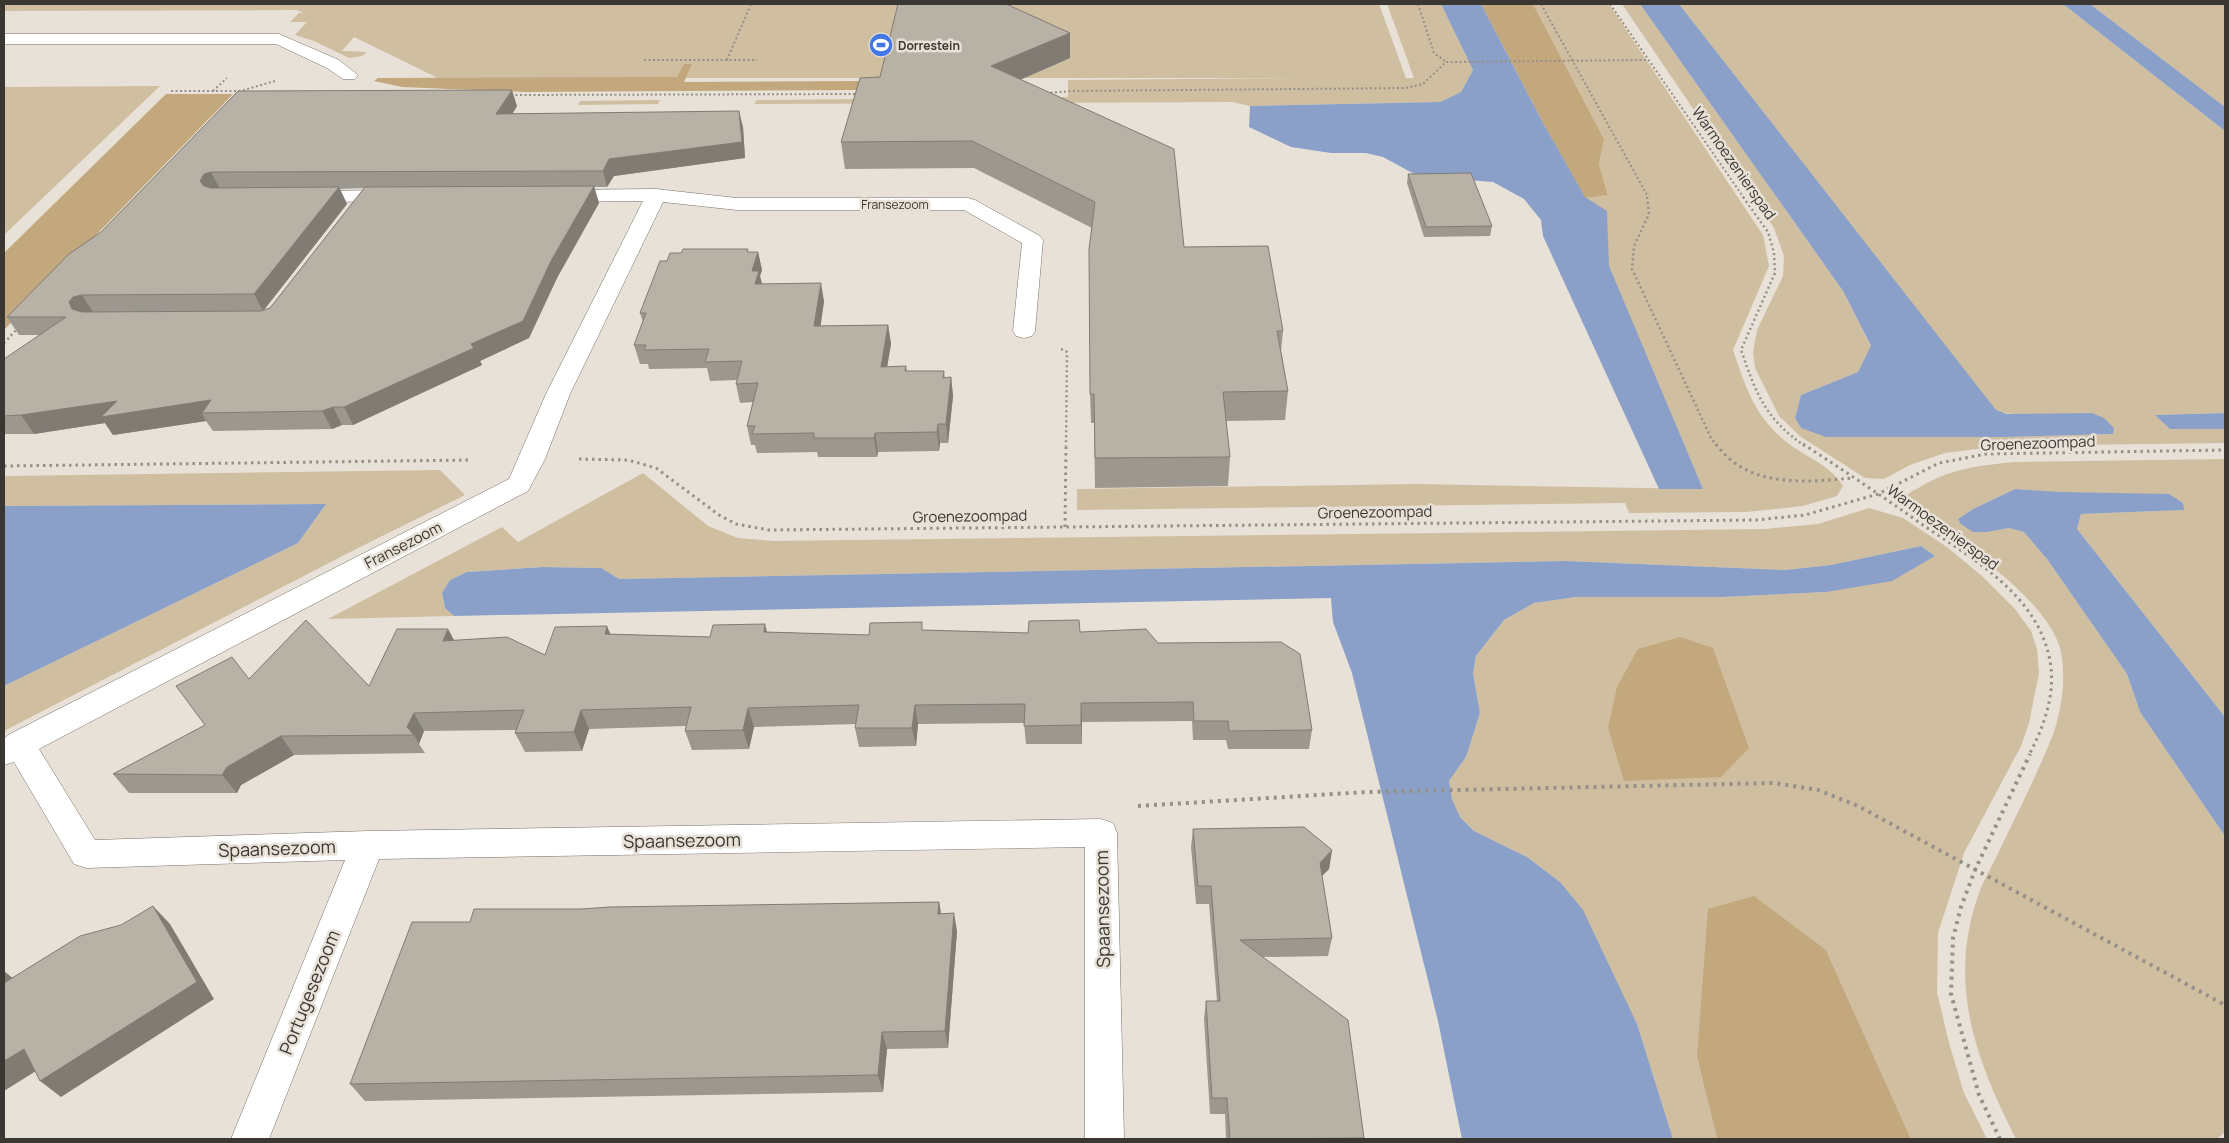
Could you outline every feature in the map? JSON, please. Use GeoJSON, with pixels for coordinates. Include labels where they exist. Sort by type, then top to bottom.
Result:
{"type":"FeatureCollection","features":[{"type":"Feature","properties":{"kind":"street"},"geometry":{"type":"LineString","coordinates":[[4,39],[279,39],[333,64],[349,75]]}},
{"type":"Feature","properties":{"kind":"street","name":"Fransezoom"},"geometry":{"type":"LineString","coordinates":[[11,748],[519,485],[532,459],[558,394],[656,195]]}},
{"type":"Feature","properties":{"kind":"street","name":"Fransezoom"},"geometry":{"type":"LineString","coordinates":[[536,196],[656,195],[737,204],[968,204],[1033,240],[1024,332]]}},
{"type":"Feature","properties":{"kind":"street"},"geometry":{"type":"LineString","coordinates":[[348,220],[366,196]]}},
{"type":"Feature","properties":{"kind":"street"},"geometry":{"type":"LineString","coordinates":[[288,197],[416,196]]}},
{"type":"Feature","properties":{"kind":"street","name":"Spaansezoom"},"geometry":{"type":"LineString","coordinates":[[11,748],[86,854],[368,845],[1101,833],[1105,1139]]}},
{"type":"Feature","properties":{"kind":"street","name":"Portugesezoom"},"geometry":{"type":"LineString","coordinates":[[250,1139],[368,845]]}},
{"type":"Feature","properties":{"kind":"path"},"geometry":{"type":"LineString","coordinates":[[727,60],[751,4]]}},
{"type":"Feature","properties":{"kind":"path"},"geometry":{"type":"LineString","coordinates":[[1418,4],[1434,54],[1446,62],[1647,60]]}},
{"type":"Feature","properties":{"kind":"path"},"geometry":{"type":"LineString","coordinates":[[1541,4],[1646,193],[1649,214],[1634,246],[1632,269],[1711,438],[1724,456],[1743,468],[1767,478],[1788,482],[1854,478]]}},
{"type":"Feature","properties":{"kind":"path","name":"Warmoezenierspad"},"geometry":{"type":"LineString","coordinates":[[1610,4],[1768,232],[1774,253],[1775,273],[1741,350],[1756,392],[1772,418],[1797,440],[1978,564],[2008,589],[2028,610],[2042,633],[2048,649],[2053,678],[2050,702],[2043,727],[1975,870],[1961,907],[1953,938],[1952,994],[1979,1095],[2000,1139]]}},
{"type":"Feature","properties":{"kind":"path"},"geometry":{"type":"LineString","coordinates":[[644,60],[757,60]]}},
{"type":"Feature","properties":{"kind":"path"},"geometry":{"type":"LineString","coordinates":[[1041,93],[1073,91],[1406,88],[1424,84],[1446,62]]}},
{"type":"Feature","properties":{"kind":"path"},"geometry":{"type":"LineString","coordinates":[[171,91],[243,91],[333,64]]}},
{"type":"Feature","properties":{"kind":"path"},"geometry":{"type":"LineString","coordinates":[[236,98],[243,91]]}},
{"type":"Feature","properties":{"kind":"path"},"geometry":{"type":"LineString","coordinates":[[503,95],[862,94]]}},
{"type":"Feature","properties":{"kind":"path"},"geometry":{"type":"LineString","coordinates":[[4,343],[22,325]]}},
{"type":"Feature","properties":{"kind":"path"},"geometry":{"type":"LineString","coordinates":[[1024,332],[1067,352],[1064,527]]}},
{"type":"Feature","properties":{"kind":"path","name":"Groenezoompad"},"geometry":{"type":"LineString","coordinates":[[4,466],[532,459],[628,460],[656,468],[720,515],[736,524],[769,530],[1756,520],[1804,516],[1878,494],[1939,463],[1986,454],[2225,450]]}},
{"type":"Feature","properties":{"kind":"path"},"geometry":{"type":"LineString","coordinates":[[1101,833],[1140,805],[1367,792],[1774,783],[1818,790],[1858,806],[2225,1005]]}},
{"type":"Feature","properties":{"kind":"shaded area","name":"Dorrestein"},"geometry":{"type":"Polygon","coordinates":[[[4,4],[1379,4],[1406,78],[1414,78],[1387,4],[1441,4],[1473,70],[1461,92],[1440,102],[1250,106],[1232,102],[754,104],[757,100],[1068,97],[1068,80],[1308,78],[438,78],[354,37],[342,51],[367,52],[362,56],[349,58],[314,41],[295,35],[307,22],[290,22],[299,13],[303,13],[297,10],[4,11],[4,4]]]}},
{"type":"Feature","properties":{"kind":"shaded area"},"geometry":{"type":"Polygon","coordinates":[[[1481,4],[1533,4],[1604,139],[1599,164],[1608,195],[1585,198],[1542,121],[1481,4]]]}},
{"type":"Feature","properties":{"kind":"shaded area"},"geometry":{"type":"Polygon","coordinates":[[[1533,4],[1609,4],[1763,235],[1769,266],[1733,350],[1747,390],[1760,413],[1777,434],[1826,468],[1838,479],[1843,486],[1837,496],[1803,506],[1747,512],[1629,513],[1625,503],[1077,510],[1077,489],[1416,484],[1703,489],[1608,266],[1607,211],[1585,198],[1608,194],[1599,164],[1604,139],[1533,4]]]}},
{"type":"Feature","properties":{"kind":"shaded area"},"geometry":{"type":"Polygon","coordinates":[[[1622,4],[1640,4],[1843,291],[1871,347],[1858,372],[1801,395],[1795,418],[1801,428],[2007,437],[2113,434],[1996,411],[1679,4],[2063,4],[2225,131],[2225,413],[2155,415],[2171,429],[2225,429],[2225,443],[2000,446],[1945,453],[1910,465],[1884,479],[1865,478],[1801,437],[1779,416],[1755,368],[1753,352],[1757,330],[1783,276],[1784,256],[1774,228],[1622,4]]]}},
{"type":"Feature","properties":{"kind":"shaded area"},"geometry":{"type":"Polygon","coordinates":[[[2090,4],[2225,4],[2225,107],[2090,4]]]}},
{"type":"Feature","properties":{"kind":"shaded area"},"geometry":{"type":"Polygon","coordinates":[[[684,64],[692,64],[684,82],[864,81],[862,90],[525,92],[402,87],[374,81],[378,78],[677,77],[684,64]]]}},
{"type":"Feature","properties":{"kind":"shaded area"},"geometry":{"type":"Polygon","coordinates":[[[160,86],[4,235],[4,87],[160,86]]]}},
{"type":"Feature","properties":{"kind":"shaded area"},"geometry":{"type":"Polygon","coordinates":[[[166,94],[233,94],[4,330],[4,253],[166,94]]]}},
{"type":"Feature","properties":{"kind":"shaded area"},"geometry":{"type":"Polygon","coordinates":[[[660,100],[658,104],[578,105],[580,101],[660,100]]]}},
{"type":"Feature","properties":{"kind":"shaded area"},"geometry":{"type":"Polygon","coordinates":[[[2225,459],[2225,717],[2077,529],[2081,514],[2183,510],[2183,503],[2015,489],[1973,509],[1958,519],[1987,532],[2009,528],[2024,532],[2047,559],[2127,674],[2140,712],[2225,836],[2225,1132],[2217,1139],[2016,1139],[1988,1079],[1978,1049],[1970,1019],[1966,989],[1966,958],[1970,926],[1979,893],[2054,732],[2062,692],[2061,652],[2055,636],[2033,604],[1985,561],[1922,515],[1907,496],[1931,481],[1954,472],[2015,462],[2225,459]]]}},
{"type":"Feature","properties":{"kind":"shaded area"},"geometry":{"type":"Polygon","coordinates":[[[440,470],[465,495],[354,550],[4,731],[4,686],[298,543],[326,504],[4,506],[4,479],[6,476],[440,470]]]}},
{"type":"Feature","properties":{"kind":"shaded area"},"geometry":{"type":"Polygon","coordinates":[[[643,473],[708,526],[738,538],[773,541],[1765,529],[1818,524],[1869,508],[1903,518],[1947,547],[1982,576],[2015,609],[2031,631],[2037,649],[2039,673],[2029,723],[2021,746],[1964,853],[1938,933],[1937,992],[1949,1043],[1964,1093],[1987,1139],[1911,1139],[1826,950],[1697,1057],[1717,1139],[1673,1139],[1637,1024],[1560,882],[1527,857],[1474,831],[1460,817],[1452,799],[1449,781],[1466,757],[1480,713],[1473,673],[1476,656],[1504,620],[1534,603],[1576,597],[1723,597],[1826,592],[1935,556],[1921,546],[1831,565],[1786,570],[1566,561],[619,579],[600,568],[542,567],[467,572],[450,580],[442,594],[445,608],[454,616],[328,619],[502,527],[518,542],[643,473]]]}},
{"type":"Feature","properties":{"kind":"shaded area"},"geometry":{"type":"Polygon","coordinates":[[[1680,637],[1713,648],[1749,748],[1721,777],[1624,781],[1608,728],[1617,687],[1638,649],[1680,637]]]}},
{"type":"Feature","properties":{"kind":"shaded area"},"geometry":{"type":"Polygon","coordinates":[[[1754,896],[1826,950],[1911,1139],[1717,1139],[1697,1057],[1708,909],[1754,896]]]}},
{"type":"Feature","properties":{"kind":"water"},"geometry":{"type":"Polygon","coordinates":[[[1441,4],[1481,4],[1542,121],[1585,197],[1607,211],[1609,266],[1703,489],[1659,489],[1543,236],[1541,220],[1524,199],[1493,182],[1418,176],[1383,157],[1366,153],[1331,153],[1291,147],[1249,127],[1250,106],[1440,102],[1461,92],[1473,70],[1441,4]]]}},
{"type":"Feature","properties":{"kind":"water"},"geometry":{"type":"Polygon","coordinates":[[[1640,4],[1679,4],[1996,410],[2007,414],[2092,413],[2104,418],[2114,428],[2113,434],[2007,437],[1826,437],[1801,428],[1795,418],[1801,395],[1858,372],[1871,346],[1843,291],[1640,4]]]}},
{"type":"Feature","properties":{"kind":"water"},"geometry":{"type":"Polygon","coordinates":[[[2063,4],[2090,4],[2225,107],[2225,131],[2063,4]]]}},
{"type":"Feature","properties":{"kind":"water"},"geometry":{"type":"Polygon","coordinates":[[[2225,413],[2225,429],[2170,429],[2155,415],[2225,413]]]}},
{"type":"Feature","properties":{"kind":"water"},"geometry":{"type":"Polygon","coordinates":[[[2015,489],[2060,492],[2169,494],[2183,503],[2184,510],[2081,514],[2077,529],[2225,717],[2225,836],[2140,712],[2127,674],[2047,559],[2024,532],[2009,528],[1987,532],[1973,532],[1961,524],[1958,519],[1973,509],[2015,489]]]}},
{"type":"Feature","properties":{"kind":"water"},"geometry":{"type":"Polygon","coordinates":[[[326,504],[298,543],[4,686],[4,506],[326,504]]]}},
{"type":"Feature","properties":{"kind":"water"},"geometry":{"type":"Polygon","coordinates":[[[1921,546],[1935,556],[1892,581],[1826,592],[1723,597],[1576,597],[1534,603],[1504,620],[1476,656],[1473,673],[1480,713],[1466,757],[1449,781],[1452,799],[1460,817],[1474,831],[1527,857],[1560,882],[1583,910],[1637,1024],[1673,1139],[1462,1139],[1438,1021],[1352,673],[1333,622],[1331,598],[454,616],[445,608],[442,593],[450,580],[467,572],[543,567],[601,568],[619,579],[1566,561],[1785,570],[1831,565],[1921,546]]]}},
{"type":"Feature","properties":{"kind":"building"},"geometry":{"type":"Polygon","coordinates":[[[898,4],[1006,4],[1070,33],[991,66],[1174,149],[1184,247],[1268,246],[1283,331],[1277,331],[1288,391],[1223,392],[1230,457],[1095,458],[1094,394],[1090,394],[1089,249],[1095,202],[972,141],[841,142],[860,78],[880,77],[898,4]]]}},
{"type":"Feature","properties":{"kind":"building"},"geometry":{"type":"Polygon","coordinates":[[[512,90],[496,114],[739,111],[742,142],[609,159],[603,171],[211,172],[204,174],[200,181],[204,186],[211,188],[339,187],[254,294],[82,295],[73,297],[69,302],[72,309],[82,312],[261,311],[270,308],[365,187],[594,186],[551,261],[523,321],[471,344],[474,348],[344,407],[333,407],[322,411],[202,413],[211,400],[101,417],[117,401],[4,416],[4,359],[66,317],[7,317],[69,254],[101,232],[238,91],[512,90]]]}},
{"type":"Feature","properties":{"kind":"building"},"geometry":{"type":"Polygon","coordinates":[[[1471,173],[1492,226],[1426,227],[1408,174],[1471,173]]]}},
{"type":"Feature","properties":{"kind":"building"},"geometry":{"type":"Polygon","coordinates":[[[683,249],[748,249],[747,252],[758,252],[752,271],[759,271],[755,284],[821,283],[814,326],[888,325],[881,367],[906,366],[905,371],[944,371],[943,378],[951,377],[946,424],[938,424],[937,432],[875,433],[874,438],[814,438],[814,433],[752,434],[755,426],[747,426],[758,383],[736,384],[742,361],[705,362],[709,349],[644,350],[646,345],[634,345],[646,313],[640,313],[660,261],[667,261],[670,253],[681,253],[683,249]]]}},
{"type":"Feature","properties":{"kind":"building"},"geometry":{"type":"Polygon","coordinates":[[[306,620],[369,686],[397,629],[448,629],[443,641],[507,637],[545,655],[555,627],[607,626],[605,634],[710,637],[713,625],[765,624],[764,632],[869,635],[870,623],[922,622],[922,630],[1028,633],[1029,621],[1079,620],[1080,632],[1146,629],[1158,643],[1281,642],[1300,654],[1312,730],[1229,731],[1228,721],[1194,721],[1193,702],[1081,703],[1081,725],[1024,726],[1025,704],[915,705],[912,728],[855,728],[859,705],[748,708],[743,730],[685,731],[691,707],[581,710],[574,732],[515,733],[524,710],[414,713],[407,727],[414,735],[281,736],[227,767],[222,775],[113,774],[205,725],[176,686],[232,657],[249,679],[306,620]]]}},
{"type":"Feature","properties":{"kind":"building"},"geometry":{"type":"Polygon","coordinates":[[[1304,827],[1332,850],[1320,863],[1332,938],[1240,940],[1348,1020],[1364,1138],[1230,1139],[1227,1098],[1212,1098],[1206,1001],[1220,1001],[1211,886],[1198,886],[1193,829],[1304,827]]]}},
{"type":"Feature","properties":{"kind":"building"},"geometry":{"type":"Polygon","coordinates":[[[939,902],[938,914],[954,913],[945,1031],[882,1032],[878,1075],[350,1084],[412,922],[470,922],[474,909],[581,909],[939,902]]]}},
{"type":"Feature","properties":{"kind":"building"},"geometry":{"type":"Polygon","coordinates":[[[153,906],[197,982],[40,1081],[24,1049],[4,1061],[4,983],[80,936],[121,925],[153,906]]]}},
{"type":"Feature","properties":{"kind":"place","name":"Dorrestein"},"geometry":{"type":"Point","coordinates":[881,45]}}]}
